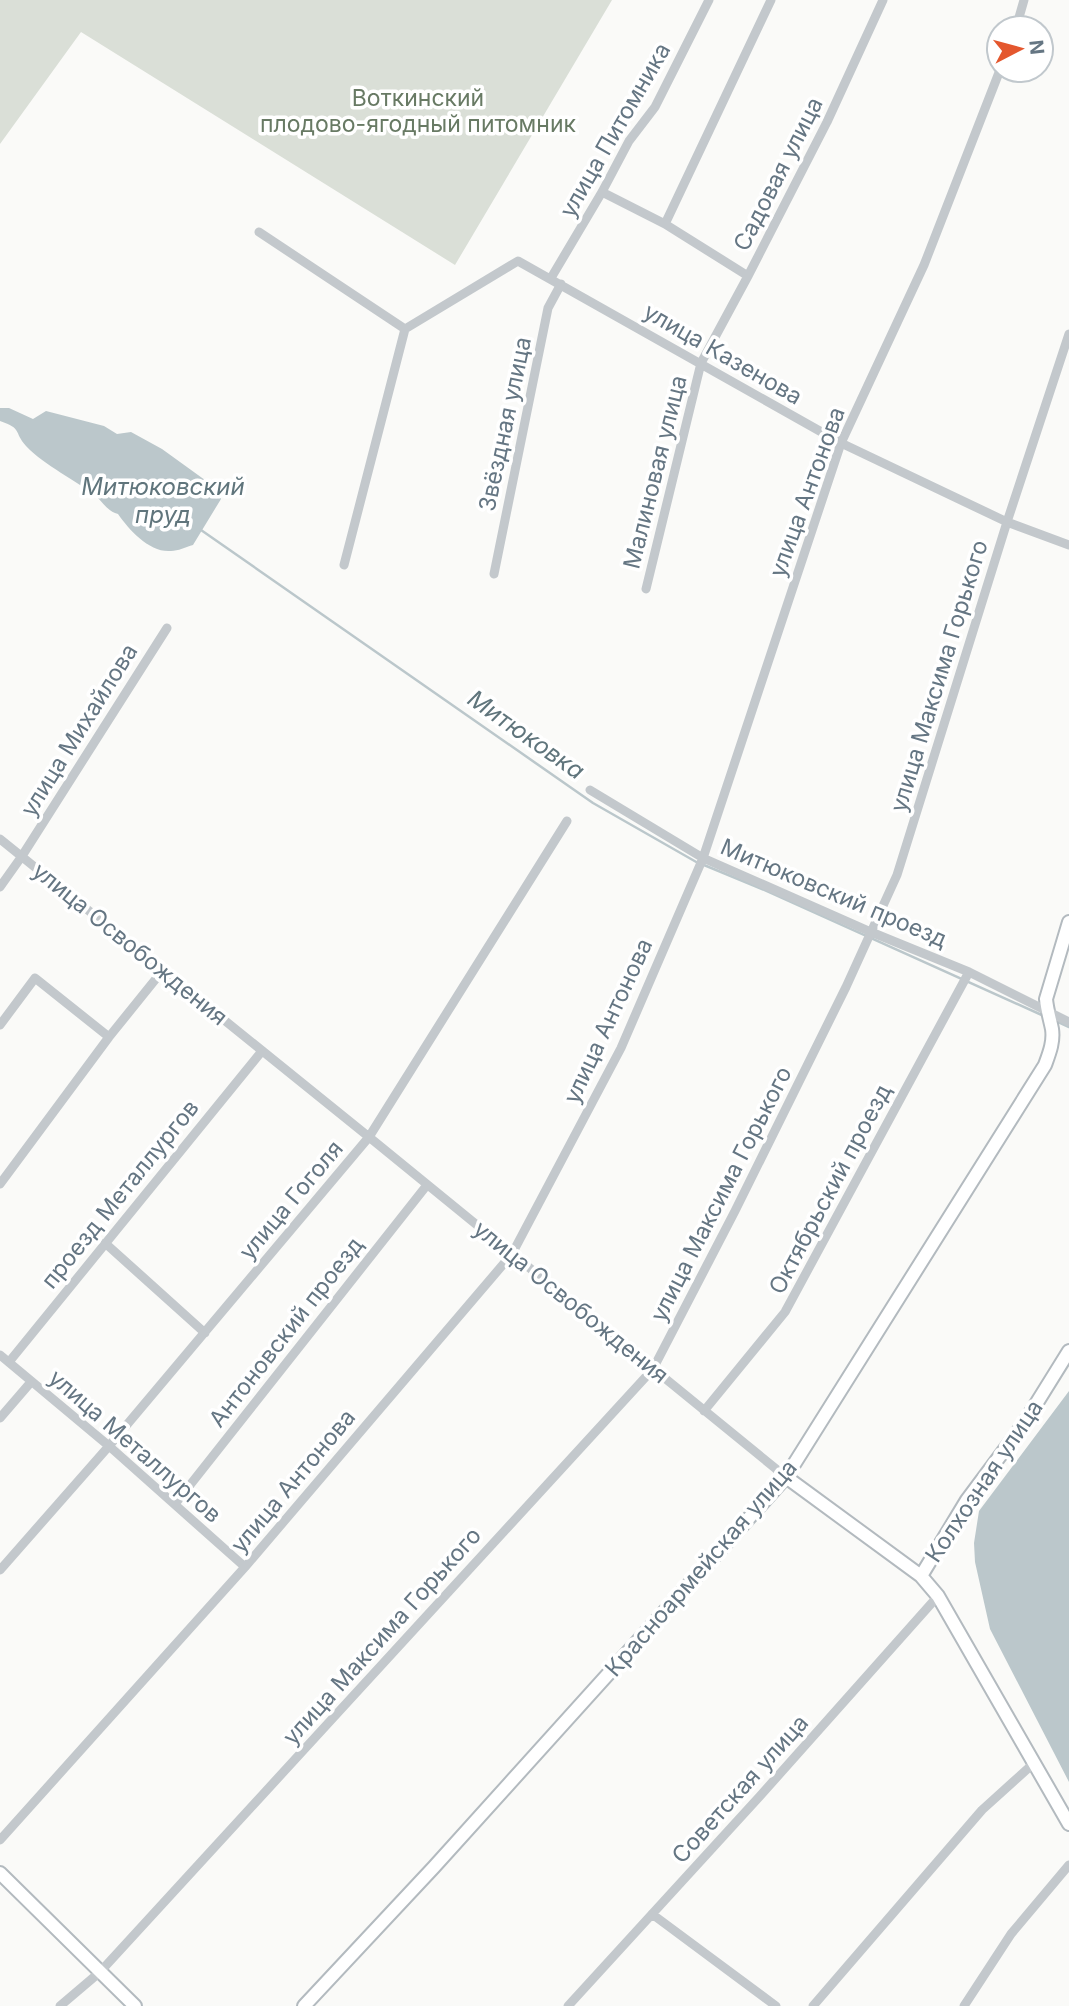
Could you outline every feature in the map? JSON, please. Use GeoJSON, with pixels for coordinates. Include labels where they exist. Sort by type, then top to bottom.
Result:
{"type":"FeatureCollection","features":[{"type":"Feature","properties":{"kind":"street","name":"улица Питомника"},"geometry":{"type":"LineString","coordinates":[[551,278],[629,141],[655,107],[709,0]]}},
{"type":"Feature","properties":{"kind":"street"},"geometry":{"type":"LineString","coordinates":[[665,224],[771,0]]}},
{"type":"Feature","properties":{"kind":"street","name":"Садовая улица"},"geometry":{"type":"LineString","coordinates":[[701,363],[827,122],[883,0]]}},
{"type":"Feature","properties":{"kind":"street","name":"улица Антонова"},"geometry":{"type":"LineString","coordinates":[[0,1840],[245,1567],[512,1254],[621,1048],[698,869],[841,443],[924,265],[995,84]]}},
{"type":"Feature","properties":{"kind":"street"},"geometry":{"type":"LineString","coordinates":[[602,192],[665,224],[748,276]]}},
{"type":"Feature","properties":{"kind":"street"},"geometry":{"type":"LineString","coordinates":[[258,232],[405,329],[344,565]]}},
{"type":"Feature","properties":{"kind":"street","name":"улица Казенова"},"geometry":{"type":"LineString","coordinates":[[405,329],[518,261],[841,443],[1007,522],[1069,545]]}},
{"type":"Feature","properties":{"kind":"street","name":"Звёздная улица"},"geometry":{"type":"LineString","coordinates":[[494,574],[548,308],[561,284]]}},
{"type":"Feature","properties":{"kind":"street","name":"улица Максима Горького"},"geometry":{"type":"LineString","coordinates":[[60,2006],[100,1972],[653,1368],[735,1211],[867,943],[897,875],[1007,522],[1069,334]]}},
{"type":"Feature","properties":{"kind":"street","name":"Малиновая улица"},"geometry":{"type":"LineString","coordinates":[[646,589],[701,363]]}},
{"type":"Feature","properties":{"kind":"street","name":"улица Михайлова"},"geometry":{"type":"LineString","coordinates":[[0,887],[167,628]]}},
{"type":"Feature","properties":{"kind":"street","name":"Митюковский проезд"},"geometry":{"type":"LineString","coordinates":[[590,790],[702,858],[969,972],[1069,1022]]}},
{"type":"Feature","properties":{"kind":"street","name":"улица Гоголя"},"geometry":{"type":"LineString","coordinates":[[0,1570],[109,1446],[369,1137],[567,821]]}},
{"type":"Feature","properties":{"kind":"street","name":"улица Освобождения"},"geometry":{"type":"LineString","coordinates":[[0,839],[786,1477],[920,1576],[938,1597],[1069,1824]]}},
{"type":"Feature","properties":{"kind":"street","name":"Красноармейская улица"},"geometry":{"type":"LineString","coordinates":[[304,2006],[444,1856],[786,1477],[1045,1065],[1052,1038],[1047,1012],[1049,986],[1069,922]]}},
{"type":"Feature","properties":{"kind":"street"},"geometry":{"type":"LineString","coordinates":[[0,1184],[109,1037],[163,970]]}},
{"type":"Feature","properties":{"kind":"street","name":"Октябрьский проезд"},"geometry":{"type":"LineString","coordinates":[[704,1411],[785,1312],[969,972]]}},
{"type":"Feature","properties":{"kind":"street"},"geometry":{"type":"LineString","coordinates":[[0,1025],[35,978],[109,1037]]}},
{"type":"Feature","properties":{"kind":"street","name":"проезд Металлургов"},"geometry":{"type":"LineString","coordinates":[[9,1362],[262,1051]]}},
{"type":"Feature","properties":{"kind":"street","name":"Антоновский проезд"},"geometry":{"type":"LineString","coordinates":[[175,1504],[427,1185]]}},
{"type":"Feature","properties":{"kind":"street"},"geometry":{"type":"LineString","coordinates":[[105,1243],[205,1332]]}},
{"type":"Feature","properties":{"kind":"street","name":"Колхозная улица"},"geometry":{"type":"LineString","coordinates":[[920,1576],[967,1500],[1023,1425],[1069,1351]]}},
{"type":"Feature","properties":{"kind":"street","name":"улица Металлургов"},"geometry":{"type":"LineString","coordinates":[[0,1355],[109,1446],[245,1567]]}},
{"type":"Feature","properties":{"kind":"street"},"geometry":{"type":"LineString","coordinates":[[0,1418],[31,1382]]}},
{"type":"Feature","properties":{"kind":"street","name":"Советская улица"},"geometry":{"type":"LineString","coordinates":[[568,2006],[938,1597]]}},
{"type":"Feature","properties":{"kind":"street"},"geometry":{"type":"LineString","coordinates":[[813,2006],[982,1810],[1034,1763]]}},
{"type":"Feature","properties":{"kind":"street"},"geometry":{"type":"LineString","coordinates":[[964,2006],[1011,1934],[1069,1865]]}},
{"type":"Feature","properties":{"kind":"street"},"geometry":{"type":"LineString","coordinates":[[0,1873],[135,2006]]}},
{"type":"Feature","properties":{"kind":"street"},"geometry":{"type":"LineString","coordinates":[[652,1914],[776,2006]]}},
{"type":"Feature","properties":{"kind":"green space","name":"Воткинский плодово-ягодный питомник"},"geometry":{"type":"Polygon","coordinates":[[[0,0],[612,0],[455,265],[81,32],[0,144],[0,0]]]}},
{"type":"Feature","properties":{"kind":"water","name":"Митюковский пруд"},"geometry":{"type":"Polygon","coordinates":[[[0,408],[9,408],[33,419],[46,411],[104,426],[117,434],[131,432],[162,449],[216,488],[221,499],[193,545],[174,551],[155,548],[141,539],[118,514],[109,510],[97,497],[26,446],[15,428],[0,421],[0,408]]]}},
{"type":"Feature","properties":{"kind":"water"},"geometry":{"type":"Polygon","coordinates":[[[1069,1391],[1069,1782],[990,1629],[975,1562],[974,1543],[979,1511],[1069,1391]]]}},
{"type":"Feature","properties":{"kind":"waterway","name":"Митюковка"},"geometry":{"type":"LineString","coordinates":[[201,530],[593,803],[698,863]]}},
{"type":"Feature","properties":{"kind":"waterway","name":"Митюковка"},"geometry":{"type":"LineString","coordinates":[[704,865],[1044,1016]]}},
{"type":"Feature","properties":{"kind":"waterway","name":"Митюковка"},"geometry":{"type":"LineString","coordinates":[[1056,1021],[1069,1027]]}}]}
